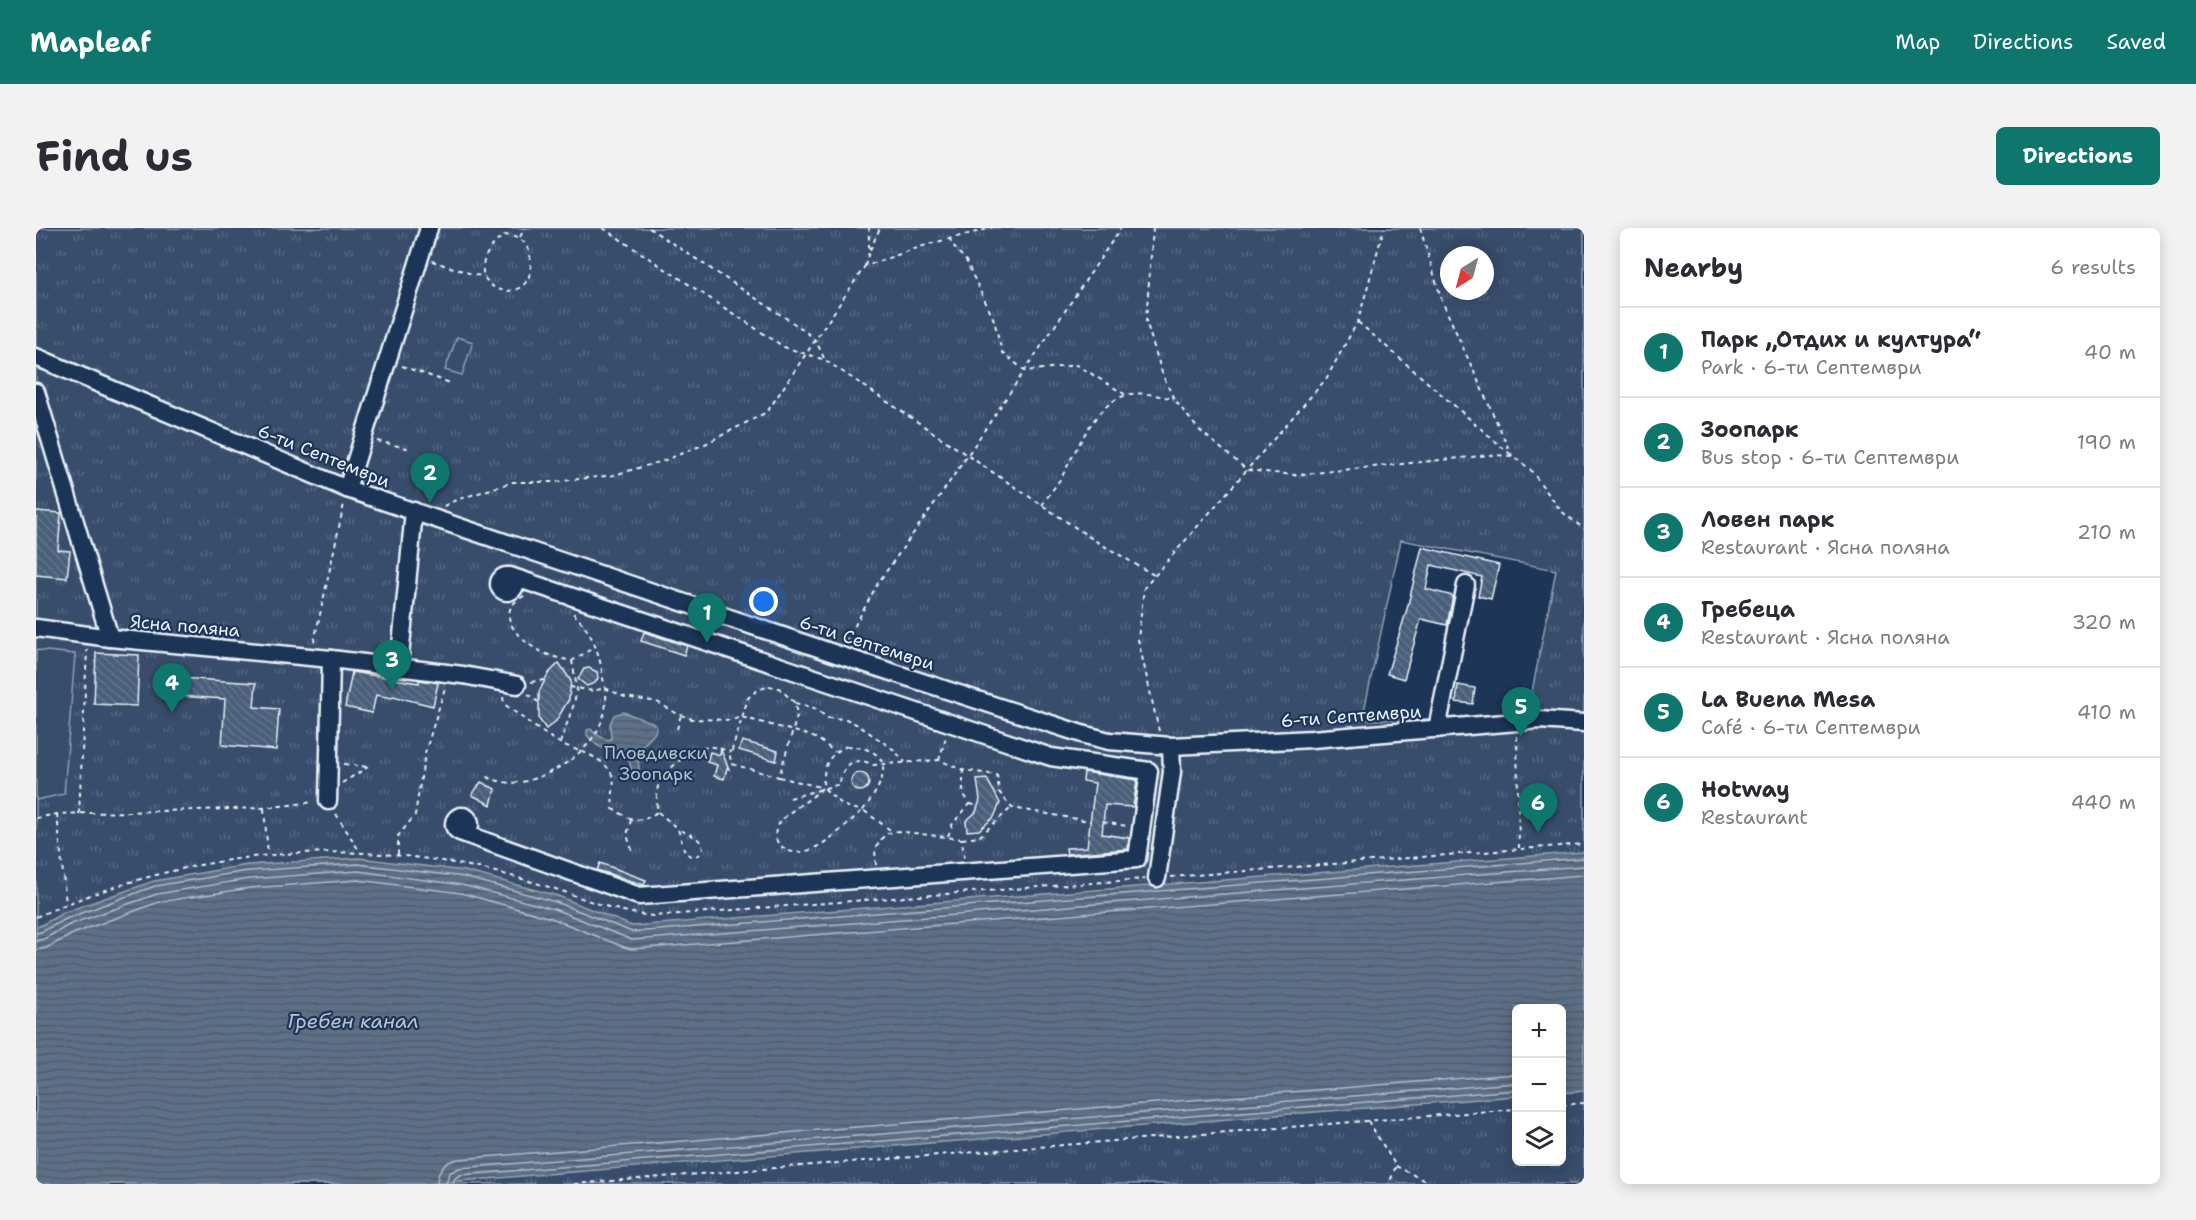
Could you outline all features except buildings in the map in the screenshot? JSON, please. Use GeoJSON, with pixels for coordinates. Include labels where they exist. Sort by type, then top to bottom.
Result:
{"type":"FeatureCollection","features":[{"type":"Feature","properties":{"kind":"street"},"geometry":{"type":"LineString","coordinates":[[347,489],[429,228]]}},
{"type":"Feature","properties":{"kind":"street","name":"6-ти Септември"},"geometry":{"type":"LineString","coordinates":[[36,357],[347,489],[839,655],[1109,741],[1167,746],[1312,739],[1539,720],[1584,723]]}},
{"type":"Feature","properties":{"kind":"street"},"geometry":{"type":"LineString","coordinates":[[36,392],[110,638]]}},
{"type":"Feature","properties":{"kind":"street"},"geometry":{"type":"LineString","coordinates":[[399,667],[419,513]]}},
{"type":"Feature","properties":{"kind":"street"},"geometry":{"type":"LineString","coordinates":[[510,576],[1051,757],[1149,771],[1137,859]]}},
{"type":"Feature","properties":{"kind":"street"},"geometry":{"type":"LineString","coordinates":[[1437,729],[1466,585]]}},
{"type":"Feature","properties":{"kind":"street","name":"Ясна поляна"},"geometry":{"type":"LineString","coordinates":[[36,628],[110,638],[331,659],[449,673],[509,683]]}},
{"type":"Feature","properties":{"kind":"street"},"geometry":{"type":"LineString","coordinates":[[329,796],[331,659]]}},
{"type":"Feature","properties":{"kind":"street"},"geometry":{"type":"LineString","coordinates":[[1157,878],[1172,772],[1167,746]]}},
{"type":"Feature","properties":{"kind":"street"},"geometry":{"type":"LineString","coordinates":[[460,832],[639,896],[1159,858]]}},
{"type":"Feature","properties":{"kind":"path"},"geometry":{"type":"LineString","coordinates":[[502,228],[504,235]]}},
{"type":"Feature","properties":{"kind":"path"},"geometry":{"type":"LineString","coordinates":[[520,237],[525,228]]}},
{"type":"Feature","properties":{"kind":"path"},"geometry":{"type":"LineString","coordinates":[[603,228],[784,348],[825,360],[1094,540],[1154,575]]}},
{"type":"Feature","properties":{"kind":"path"},"geometry":{"type":"LineString","coordinates":[[649,228],[804,330],[816,341],[825,360]]}},
{"type":"Feature","properties":{"kind":"path"},"geometry":{"type":"LineString","coordinates":[[869,228],[869,252]]}},
{"type":"Feature","properties":{"kind":"path"},"geometry":{"type":"LineString","coordinates":[[419,513],[513,482],[554,482],[614,475],[663,461],[705,444],[767,412],[865,266],[880,228]]}},
{"type":"Feature","properties":{"kind":"path"},"geometry":{"type":"LineString","coordinates":[[865,266],[949,238],[992,228]]}},
{"type":"Feature","properties":{"kind":"path"},"geometry":{"type":"LineString","coordinates":[[839,655],[878,583],[968,455],[1121,228]]}},
{"type":"Feature","properties":{"kind":"path"},"geometry":{"type":"LineString","coordinates":[[1153,228],[1146,321],[1163,376],[1174,399],[1198,429],[1247,470],[1294,475],[1490,454],[1512,456]]}},
{"type":"Feature","properties":{"kind":"path"},"geometry":{"type":"LineString","coordinates":[[1167,746],[1138,639],[1144,588],[1326,379],[1358,321],[1384,228]]}},
{"type":"Feature","properties":{"kind":"path"},"geometry":{"type":"LineString","coordinates":[[1420,228],[1442,301],[1512,456]]}},
{"type":"Feature","properties":{"kind":"path"},"geometry":{"type":"LineString","coordinates":[[504,235],[520,237],[528,247],[531,260],[529,275],[524,286],[515,291],[501,292],[484,276],[483,262],[504,235]]}},
{"type":"Feature","properties":{"kind":"path"},"geometry":{"type":"LineString","coordinates":[[949,238],[965,259],[993,320],[1002,352],[1025,371],[1077,365],[1126,395]]}},
{"type":"Feature","properties":{"kind":"path"},"geometry":{"type":"LineString","coordinates":[[419,257],[484,276]]}},
{"type":"Feature","properties":{"kind":"path"},"geometry":{"type":"LineString","coordinates":[[1358,321],[1512,456],[1530,469],[1562,510],[1584,529]]}},
{"type":"Feature","properties":{"kind":"path"},"geometry":{"type":"LineString","coordinates":[[386,361],[450,383]]}},
{"type":"Feature","properties":{"kind":"path"},"geometry":{"type":"LineString","coordinates":[[1042,506],[1083,436],[1114,400],[1126,395],[1148,394],[1174,399]]}},
{"type":"Feature","properties":{"kind":"path"},"geometry":{"type":"LineString","coordinates":[[363,438],[411,449]]}},
{"type":"Feature","properties":{"kind":"path"},"geometry":{"type":"LineString","coordinates":[[310,657],[347,489]]}},
{"type":"Feature","properties":{"kind":"path"},"geometry":{"type":"LineString","coordinates":[[528,594],[515,600],[510,608],[509,619],[521,639],[547,655],[572,661],[596,646]]}},
{"type":"Feature","properties":{"kind":"path"},"geometry":{"type":"LineString","coordinates":[[487,777],[503,784],[528,782],[558,768],[581,751],[593,739],[601,724],[607,699],[600,655],[584,624],[571,611]]}},
{"type":"Feature","properties":{"kind":"path"},"geometry":{"type":"LineString","coordinates":[[79,814],[88,635]]}},
{"type":"Feature","properties":{"kind":"path"},"geometry":{"type":"LineString","coordinates":[[560,743],[577,688],[572,661]]}},
{"type":"Feature","properties":{"kind":"path"},"geometry":{"type":"LineString","coordinates":[[398,855],[398,836],[416,815],[425,753],[449,673]]}},
{"type":"Feature","properties":{"kind":"path"},"geometry":{"type":"LineString","coordinates":[[509,683],[504,704],[560,743],[581,751],[606,766],[613,778],[611,798],[613,809],[631,820],[647,820],[657,812]]}},
{"type":"Feature","properties":{"kind":"path"},"geometry":{"type":"LineString","coordinates":[[893,832],[863,810],[851,809],[840,804],[823,787],[809,786],[732,764],[729,758],[748,698],[756,691],[769,686],[779,688],[795,703],[814,708],[828,718],[846,719],[858,725],[892,749],[905,762]]}},
{"type":"Feature","properties":{"kind":"path"},"geometry":{"type":"LineString","coordinates":[[570,687],[593,691],[605,688],[625,697],[657,702],[692,719],[732,720],[741,717],[818,739],[835,752]]}},
{"type":"Feature","properties":{"kind":"path"},"geometry":{"type":"LineString","coordinates":[[779,777],[797,716],[795,703]]}},
{"type":"Feature","properties":{"kind":"path"},"geometry":{"type":"LineString","coordinates":[[565,708],[572,710]]}},
{"type":"Feature","properties":{"kind":"path"},"geometry":{"type":"LineString","coordinates":[[677,729],[681,715]]}},
{"type":"Feature","properties":{"kind":"path"},"geometry":{"type":"LineString","coordinates":[[1517,722],[1519,848]]}},
{"type":"Feature","properties":{"kind":"path"},"geometry":{"type":"LineString","coordinates":[[939,760],[950,724]]}},
{"type":"Feature","properties":{"kind":"path"},"geometry":{"type":"LineString","coordinates":[[678,829],[685,853],[691,856],[699,855],[703,849],[699,838],[678,829],[657,812],[656,795],[660,782],[672,768],[692,753],[710,746],[731,752]]}},
{"type":"Feature","properties":{"kind":"path"},"geometry":{"type":"LineString","coordinates":[[847,746],[863,747],[873,753],[882,763],[884,777],[876,794],[863,810],[822,845],[803,852],[787,851],[778,843],[774,835],[777,826],[786,815],[814,797],[823,787],[827,762],[835,752],[847,746]]}},
{"type":"Feature","properties":{"kind":"path"},"geometry":{"type":"LineString","coordinates":[[790,798],[840,784],[846,766],[854,761],[866,761],[873,765],[939,760],[963,770],[997,775],[999,792],[1012,808],[1090,821]]}},
{"type":"Feature","properties":{"kind":"path"},"geometry":{"type":"LineString","coordinates":[[36,818],[57,814],[264,808],[329,796],[368,767],[329,763]]}},
{"type":"Feature","properties":{"kind":"path"},"geometry":{"type":"LineString","coordinates":[[963,770],[963,793],[970,804],[978,806]]}},
{"type":"Feature","properties":{"kind":"path"},"geometry":{"type":"LineString","coordinates":[[329,796],[360,852]]}},
{"type":"Feature","properties":{"kind":"path"},"geometry":{"type":"LineString","coordinates":[[948,836],[953,823],[970,804]]}},
{"type":"Feature","properties":{"kind":"path"},"geometry":{"type":"LineString","coordinates":[[264,808],[268,854]]}},
{"type":"Feature","properties":{"kind":"path"},"geometry":{"type":"LineString","coordinates":[[876,877],[875,849],[885,834],[897,831],[962,839],[980,837],[1012,808]]}},
{"type":"Feature","properties":{"kind":"path"},"geometry":{"type":"LineString","coordinates":[[57,814],[66,904]]}},
{"type":"Feature","properties":{"kind":"path"},"geometry":{"type":"LineString","coordinates":[[631,820],[627,835],[633,853]]}},
{"type":"Feature","properties":{"kind":"path"},"geometry":{"type":"LineString","coordinates":[[1103,822],[1141,828]]}},
{"type":"Feature","properties":{"kind":"path"},"geometry":{"type":"LineString","coordinates":[[962,839],[965,871]]}},
{"type":"Feature","properties":{"kind":"path"},"geometry":{"type":"LineString","coordinates":[[1566,1105],[1584,1103]]}},
{"type":"Feature","properties":{"kind":"path"},"geometry":{"type":"LineString","coordinates":[[574,1184],[1512,1108]]}},
{"type":"Feature","properties":{"kind":"path"},"geometry":{"type":"LineString","coordinates":[[1368,1121],[1396,1166],[1431,1184]]}},
{"type":"Feature","properties":{"kind":"path"},"geometry":{"type":"LineString","coordinates":[[1389,1184],[1396,1166]]}},
{"type":"Feature","properties":{"kind":"green space","name":"Пловдивски Зоопарк"},"geometry":{"type":"Polygon","coordinates":[[[36,228],[1584,228],[1584,1184],[36,1184],[36,228]],[[1401,540],[1362,720],[1527,717],[1556,570],[1401,540]]]}},
{"type":"Feature","properties":{"kind":"green space"},"geometry":{"type":"Polygon","coordinates":[[[457,337],[473,342],[462,375],[445,370],[457,337]]]}},
{"type":"Feature","properties":{"kind":"green space"},"geometry":{"type":"Polygon","coordinates":[[[36,650],[75,654],[64,794],[36,800],[36,650]]]}},
{"type":"Feature","properties":{"kind":"water"},"geometry":{"type":"Polygon","coordinates":[[[623,712],[651,722],[657,727],[640,751],[638,762],[640,776],[637,779],[633,778],[628,756],[622,750],[600,747],[587,735],[587,730],[591,729],[595,734],[608,740],[611,739],[610,724],[614,715],[623,712]]]}},
{"type":"Feature","properties":{"kind":"water","name":"Гребен канал"},"geometry":{"type":"Polygon","coordinates":[[[1584,852],[1584,1091],[1566,1093],[1566,1004],[1512,1004],[1512,1096],[423,1184],[36,1184],[36,928],[65,912],[154,881],[247,865],[359,858],[465,871],[558,896],[632,926],[1584,852]]]}},
{"type":"Feature","properties":{"kind":"place","name":"Зоопарк"},"geometry":{"type":"Point","coordinates":[430,503]}},
{"type":"Feature","properties":{"kind":"place","name":"Парк „Отдих и култура“"},"geometry":{"type":"Point","coordinates":[707,643]}},
{"type":"Feature","properties":{"kind":"place","name":"Ловен парк"},"geometry":{"type":"Point","coordinates":[392,690]}},
{"type":"Feature","properties":{"kind":"place","name":"Гребеца"},"geometry":{"type":"Point","coordinates":[172,713]}},
{"type":"Feature","properties":{"kind":"place","name":"La Buena Mesa"},"geometry":{"type":"Point","coordinates":[1521,737]}},
{"type":"Feature","properties":{"kind":"place","name":"Hotway"},"geometry":{"type":"Point","coordinates":[1538,833]}}]}
